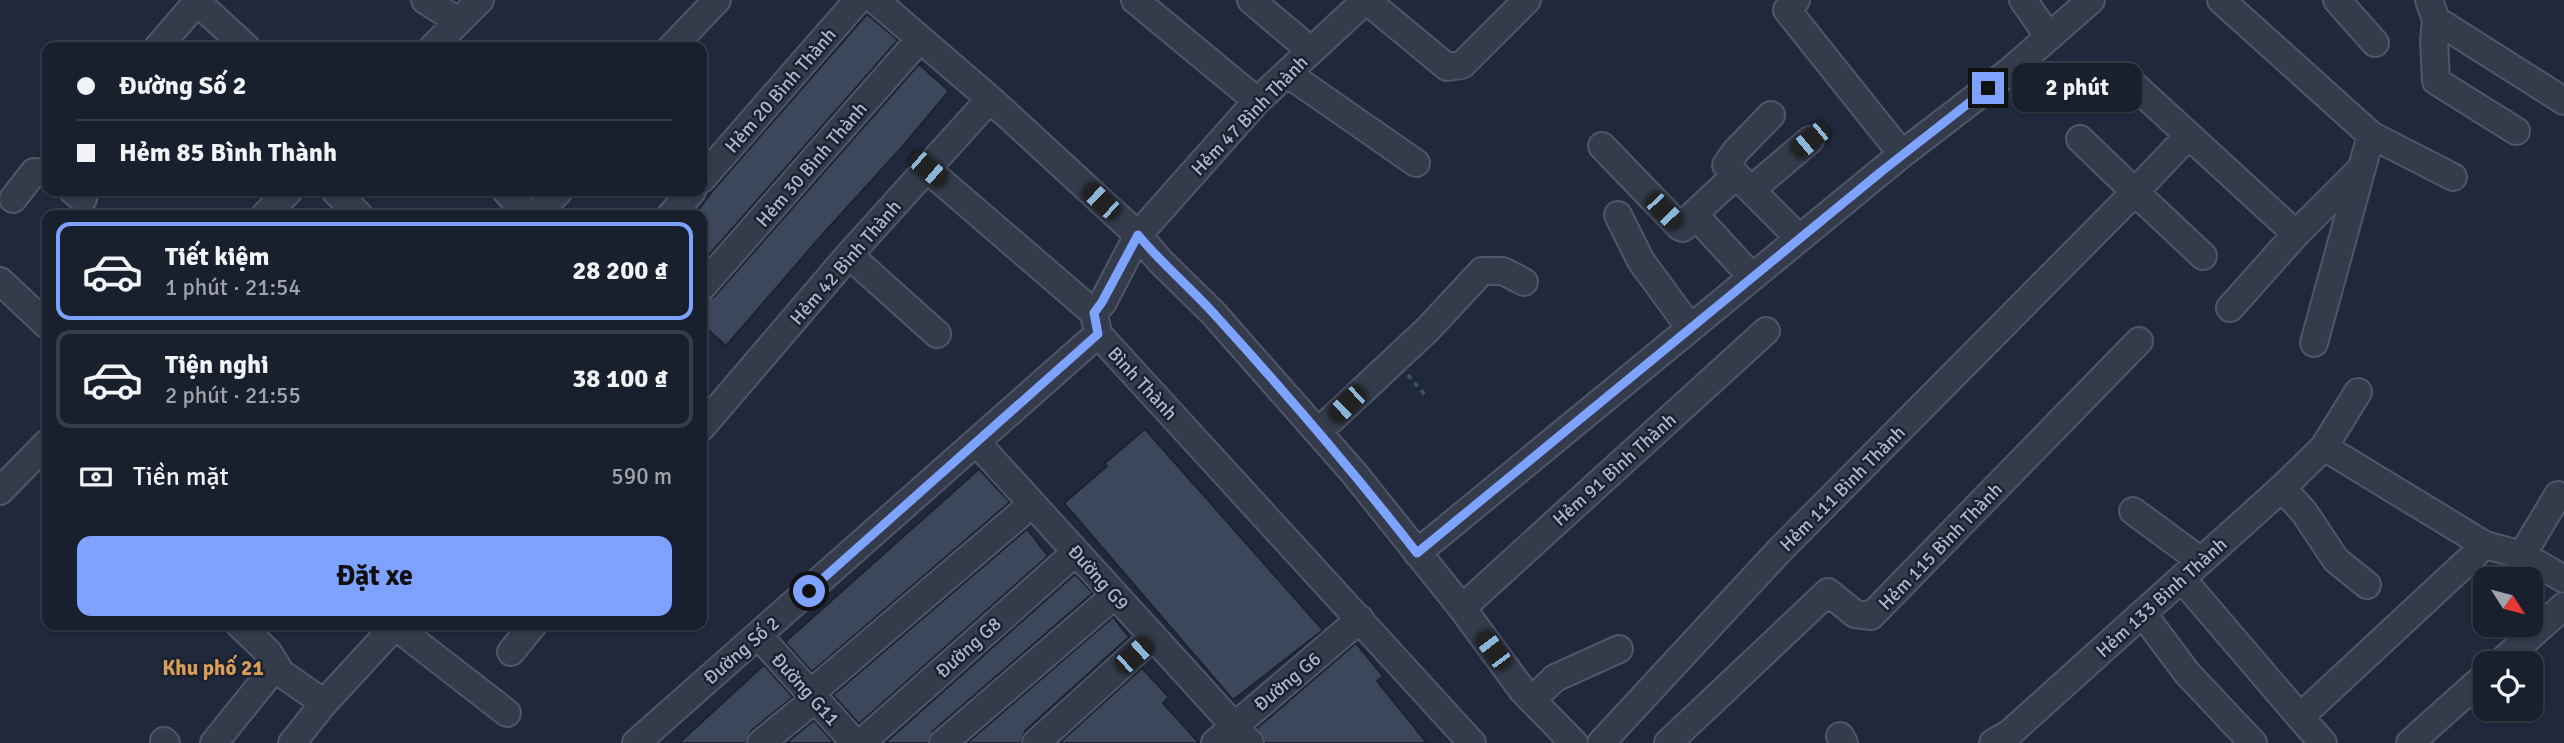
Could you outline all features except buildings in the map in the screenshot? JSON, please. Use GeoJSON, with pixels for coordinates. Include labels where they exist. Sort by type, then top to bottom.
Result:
{"type":"FeatureCollection","features":[{"type":"Feature","properties":{"kind":"street"},"geometry":{"type":"LineString","coordinates":[[425,0],[458,22]]}},
{"type":"Feature","properties":{"kind":"street"},"geometry":{"type":"LineString","coordinates":[[438,42],[480,0]]}},
{"type":"Feature","properties":{"kind":"street"},"geometry":{"type":"LineString","coordinates":[[677,42],[718,0]]}},
{"type":"Feature","properties":{"kind":"street","name":"Hẻm 20 Bình Thành"},"geometry":{"type":"LineString","coordinates":[[707,173],[858,0]]}},
{"type":"Feature","properties":{"kind":"street"},"geometry":{"type":"LineString","coordinates":[[874,0],[990,100],[1138,235],[1160,261],[1214,314],[1318,432],[1462,608],[1532,700],[1574,743]]}},
{"type":"Feature","properties":{"kind":"street"},"geometry":{"type":"LineString","coordinates":[[1135,0],[1257,101]]}},
{"type":"Feature","properties":{"kind":"street"},"geometry":{"type":"LineString","coordinates":[[1251,0],[1310,50]]}},
{"type":"Feature","properties":{"kind":"street"},"geometry":{"type":"LineString","coordinates":[[1366,0],[1447,66],[1462,65],[1527,0]]}},
{"type":"Feature","properties":{"kind":"street","name":"Hẻm 47 Bình Thành"},"geometry":{"type":"LineString","coordinates":[[1138,235],[1257,101],[1366,0]]}},
{"type":"Feature","properties":{"kind":"street"},"geometry":{"type":"LineString","coordinates":[[1796,0],[1787,10],[1902,154]]}},
{"type":"Feature","properties":{"kind":"street"},"geometry":{"type":"LineString","coordinates":[[2023,0],[2049,37]]}},
{"type":"Feature","properties":{"kind":"street"},"geometry":{"type":"LineString","coordinates":[[1417,553],[1902,154],[2010,71],[2091,0]]}},
{"type":"Feature","properties":{"kind":"street"},"geometry":{"type":"LineString","coordinates":[[2221,0],[2371,135],[2453,177]]}},
{"type":"Feature","properties":{"kind":"street"},"geometry":{"type":"LineString","coordinates":[[2337,0],[2375,43]]}},
{"type":"Feature","properties":{"kind":"street"},"geometry":{"type":"LineString","coordinates":[[162,42],[197,2],[241,42]]}},
{"type":"Feature","properties":{"kind":"street"},"geometry":{"type":"LineString","coordinates":[[2432,10],[2564,102]]}},
{"type":"Feature","properties":{"kind":"street"},"geometry":{"type":"LineString","coordinates":[[2432,10],[2436,81],[2516,131]]}},
{"type":"Feature","properties":{"kind":"street","name":"Hẻm 30 Bình Thành"},"geometry":{"type":"LineString","coordinates":[[707,281],[919,40]]}},
{"type":"Feature","properties":{"kind":"street"},"geometry":{"type":"LineString","coordinates":[[1288,74],[1416,163]]}},
{"type":"Feature","properties":{"kind":"street"},"geometry":{"type":"LineString","coordinates":[[2136,87],[2296,234]]}},
{"type":"Feature","properties":{"kind":"street","name":"Hẻm 42 Bình Thành"},"geometry":{"type":"LineString","coordinates":[[707,421],[849,255],[990,100]]}},
{"type":"Feature","properties":{"kind":"street"},"geometry":{"type":"LineString","coordinates":[[1771,115],[1726,165],[1800,238]]}},
{"type":"Feature","properties":{"kind":"street"},"geometry":{"type":"LineString","coordinates":[[2314,343],[2371,135]]}},
{"type":"Feature","properties":{"kind":"street"},"geometry":{"type":"LineString","coordinates":[[2135,192],[2188,136]]}},
{"type":"Feature","properties":{"kind":"street"},"geometry":{"type":"LineString","coordinates":[[2080,139],[2203,256]]}},
{"type":"Feature","properties":{"kind":"street"},"geometry":{"type":"LineString","coordinates":[[1602,146],[1681,228],[1694,215],[1810,140]]}},
{"type":"Feature","properties":{"kind":"street","name":"Bình Thành"},"geometry":{"type":"LineString","coordinates":[[928,169],[1096,324],[1472,743]]}},
{"type":"Feature","properties":{"kind":"street"},"geometry":{"type":"LineString","coordinates":[[2230,308],[2296,234],[2361,169]]}},
{"type":"Feature","properties":{"kind":"street"},"geometry":{"type":"LineString","coordinates":[[4,201],[34,172],[42,173]]}},
{"type":"Feature","properties":{"kind":"street","name":"Hẻm 111 Bình Thành"},"geometry":{"type":"LineString","coordinates":[[1601,743],[1779,551],[2135,192]]}},
{"type":"Feature","properties":{"kind":"street"},"geometry":{"type":"LineString","coordinates":[[270,210],[284,196]]}},
{"type":"Feature","properties":{"kind":"street"},"geometry":{"type":"LineString","coordinates":[[340,196],[354,210]]}},
{"type":"Feature","properties":{"kind":"street"},"geometry":{"type":"LineString","coordinates":[[510,196],[523,210]]}},
{"type":"Feature","properties":{"kind":"street"},"geometry":{"type":"LineString","coordinates":[[540,210],[554,196]]}},
{"type":"Feature","properties":{"kind":"street"},"geometry":{"type":"LineString","coordinates":[[675,210],[688,196]]}},
{"type":"Feature","properties":{"kind":"street"},"geometry":{"type":"LineString","coordinates":[[1618,215],[1641,261],[1690,328]]}},
{"type":"Feature","properties":{"kind":"street"},"geometry":{"type":"LineString","coordinates":[[1694,215],[1752,277]]}},
{"type":"Feature","properties":{"kind":"street"},"geometry":{"type":"LineString","coordinates":[[1096,324],[1102,302],[1138,235]]}},
{"type":"Feature","properties":{"kind":"street"},"geometry":{"type":"LineString","coordinates":[[849,255],[937,334]]}},
{"type":"Feature","properties":{"kind":"street"},"geometry":{"type":"LineString","coordinates":[[1318,432],[1436,321],[1482,271],[1503,271],[1524,282]]}},
{"type":"Feature","properties":{"kind":"street"},"geometry":{"type":"LineString","coordinates":[[0,281],[42,320]]}},
{"type":"Feature","properties":{"kind":"street","name":"Đường Số 2"},"geometry":{"type":"LineString","coordinates":[[636,743],[977,443],[1096,324]]}},
{"type":"Feature","properties":{"kind":"street","name":"Hẻm 91 Bình Thành"},"geometry":{"type":"LineString","coordinates":[[1462,608],[1766,331]]}},
{"type":"Feature","properties":{"kind":"street","name":"Hẻm 115 Bình Thành"},"geometry":{"type":"LineString","coordinates":[[1668,743],[1828,592],[1855,614],[1871,616],[2138,341]]}},
{"type":"Feature","properties":{"kind":"street","name":"Hẻm 133 Bình Thành"},"geometry":{"type":"LineString","coordinates":[[1993,743],[2026,734],[2143,614],[2282,488],[2324,447],[2358,392]]}},
{"type":"Feature","properties":{"kind":"street","name":"Đường G9"},"geometry":{"type":"LineString","coordinates":[[977,443],[1153,637],[1233,737]]}},
{"type":"Feature","properties":{"kind":"street"},"geometry":{"type":"LineString","coordinates":[[2324,447],[2485,545],[2522,555],[2564,579]]}},
{"type":"Feature","properties":{"kind":"street"},"geometry":{"type":"LineString","coordinates":[[0,491],[42,452]]}},
{"type":"Feature","properties":{"kind":"street"},"geometry":{"type":"LineString","coordinates":[[2282,488],[2304,512],[2336,560],[2367,585]]}},
{"type":"Feature","properties":{"kind":"street"},"geometry":{"type":"LineString","coordinates":[[2522,555],[2558,495]]}},
{"type":"Feature","properties":{"kind":"street"},"geometry":{"type":"LineString","coordinates":[[761,743],[1032,504]]}},
{"type":"Feature","properties":{"kind":"street"},"geometry":{"type":"LineString","coordinates":[[2133,511],[2201,561]]}},
{"type":"Feature","properties":{"kind":"street"},"geometry":{"type":"LineString","coordinates":[[2300,717],[2485,545]]}},
{"type":"Feature","properties":{"kind":"street","name":"Đường G8"},"geometry":{"type":"LineString","coordinates":[[861,743],[1076,552]]}},
{"type":"Feature","properties":{"kind":"street"},"geometry":{"type":"LineString","coordinates":[[2182,579],[2323,743]]}},
{"type":"Feature","properties":{"kind":"street"},"geometry":{"type":"LineString","coordinates":[[943,743],[1115,595]]}},
{"type":"Feature","properties":{"kind":"street"},"geometry":{"type":"LineString","coordinates":[[2513,651],[2564,606]]}},
{"type":"Feature","properties":{"kind":"street"},"geometry":{"type":"LineString","coordinates":[[2143,614],[2187,673],[2253,743]]}},
{"type":"Feature","properties":{"kind":"street","name":"Đường G6"},"geometry":{"type":"LineString","coordinates":[[1233,737],[1360,620]]}},
{"type":"Feature","properties":{"kind":"street"},"geometry":{"type":"LineString","coordinates":[[245,630],[268,652],[281,673],[324,704]]}},
{"type":"Feature","properties":{"kind":"street"},"geometry":{"type":"LineString","coordinates":[[292,743],[391,630]]}},
{"type":"Feature","properties":{"kind":"street"},"geometry":{"type":"LineString","coordinates":[[400,630],[507,713]]}},
{"type":"Feature","properties":{"kind":"street"},"geometry":{"type":"LineString","coordinates":[[511,652],[529,630]]}},
{"type":"Feature","properties":{"kind":"street","name":"Đường G11"},"geometry":{"type":"LineString","coordinates":[[758,635],[855,743]]}},
{"type":"Feature","properties":{"kind":"street"},"geometry":{"type":"LineString","coordinates":[[1036,743],[1153,637]]}},
{"type":"Feature","properties":{"kind":"street"},"geometry":{"type":"LineString","coordinates":[[1532,700],[1555,678],[1619,649]]}},
{"type":"Feature","properties":{"kind":"street"},"geometry":{"type":"LineString","coordinates":[[214,743],[276,666]]}},
{"type":"Feature","properties":{"kind":"street"},"geometry":{"type":"LineString","coordinates":[[2410,743],[2473,687]]}},
{"type":"Feature","properties":{"kind":"district","name":"Khu phố 21"},"geometry":{"type":"Point","coordinates":[213,668]}},
{"type":"Feature","properties":{"kind":"route"},"geometry":{"type":"LineString","coordinates":[[809,591],[1098,334],[1094,313],[1138,235],[1160,261],[1214,314],[1318,432],[1417,553],[1902,154],[1988,88]]}}]}
